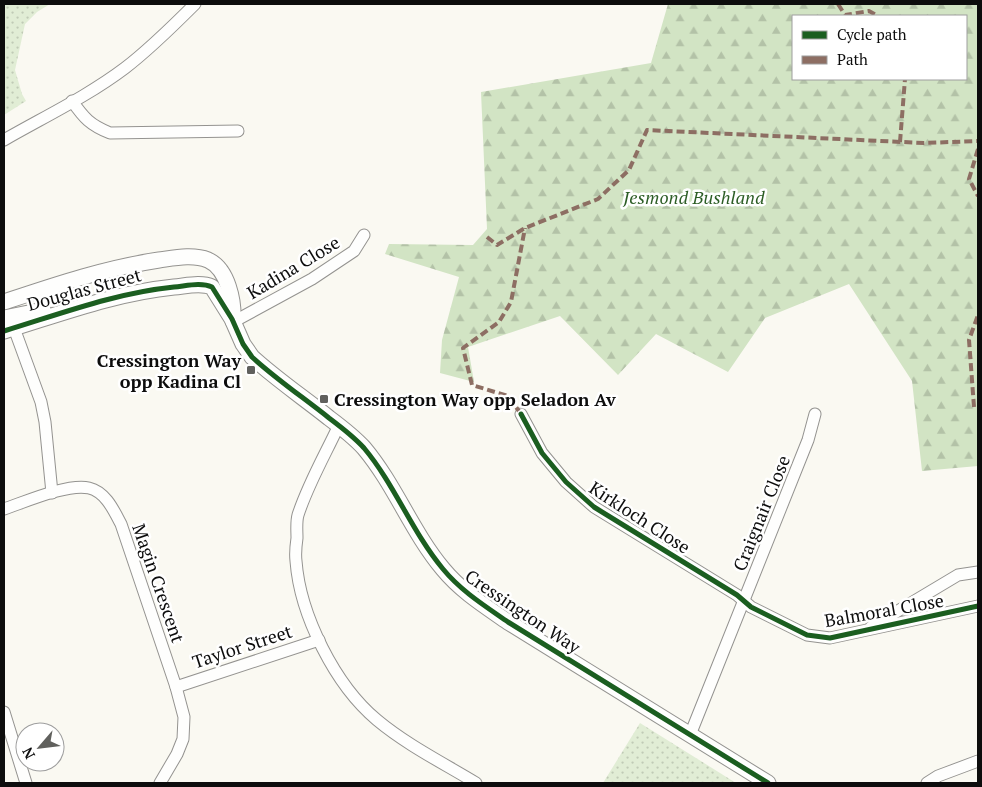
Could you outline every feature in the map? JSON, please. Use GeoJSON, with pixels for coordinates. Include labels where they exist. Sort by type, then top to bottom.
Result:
{"type":"FeatureCollection","features":[{"type":"Feature","properties":{"kind":"street"},"geometry":{"type":"LineString","coordinates":[[4,140],[124,69],[162,37],[195,4]]}},
{"type":"Feature","properties":{"kind":"street"},"geometry":{"type":"LineString","coordinates":[[72,101],[86,120],[97,128],[110,133],[238,131]]}},
{"type":"Feature","properties":{"kind":"street","name":"Kadina Close"},"geometry":{"type":"LineString","coordinates":[[233,322],[312,279],[345,258],[354,251],[364,235]]}},
{"type":"Feature","properties":{"kind":"street","name":"Douglas Street"},"geometry":{"type":"LineString","coordinates":[[4,302],[117,267],[170,258],[192,257],[209,260],[221,271],[232,300],[233,322]]}},
{"type":"Feature","properties":{"kind":"street","name":"Douglas Street"},"geometry":{"type":"LineString","coordinates":[[7,326],[98,301],[158,289],[185,286],[207,286],[215,290],[222,306],[233,322]]}},
{"type":"Feature","properties":{"kind":"street","name":"Cressington Way"},"geometry":{"type":"LineString","coordinates":[[233,322],[243,344],[252,357],[339,425],[362,446],[380,468],[442,568],[468,594],[508,622],[768,783]]}},
{"type":"Feature","properties":{"kind":"street"},"geometry":{"type":"LineString","coordinates":[[7,326],[40,402],[45,422],[52,492]]}},
{"type":"Feature","properties":{"kind":"street","name":"Kirkloch Close"},"geometry":{"type":"LineString","coordinates":[[521,414],[542,453],[566,482],[594,507],[744,601]]}},
{"type":"Feature","properties":{"kind":"street","name":"Craignair Close"},"geometry":{"type":"LineString","coordinates":[[690,734],[808,440],[815,414]]}},
{"type":"Feature","properties":{"kind":"street"},"geometry":{"type":"LineString","coordinates":[[339,425],[298,517],[296,560],[302,596],[319,640],[349,692],[377,720],[411,744],[476,783]]}},
{"type":"Feature","properties":{"kind":"street","name":"Magin Crescent"},"geometry":{"type":"LineString","coordinates":[[4,509],[52,492],[76,487],[90,488],[102,495],[112,506],[121,524],[176,687],[184,717],[183,739],[160,783]]}},
{"type":"Feature","properties":{"kind":"street","name":"Balmoral Close"},"geometry":{"type":"LineString","coordinates":[[868,629],[883,618],[958,576],[978,572]]}},
{"type":"Feature","properties":{"kind":"street","name":"Balmoral Close"},"geometry":{"type":"LineString","coordinates":[[744,601],[751,607],[807,635],[830,638],[978,606]]}},
{"type":"Feature","properties":{"kind":"street","name":"Taylor Street"},"geometry":{"type":"LineString","coordinates":[[176,687],[319,640]]}},
{"type":"Feature","properties":{"kind":"street"},"geometry":{"type":"LineString","coordinates":[[4,712],[26,783]]}},
{"type":"Feature","properties":{"kind":"street"},"geometry":{"type":"LineString","coordinates":[[926,783],[938,776],[978,761]]}},
{"type":"Feature","properties":{"kind":"green space"},"geometry":{"type":"Polygon","coordinates":[[[4,4],[50,4],[37,12],[25,24],[15,70],[26,101],[4,115],[4,4]]]}},
{"type":"Feature","properties":{"kind":"green space","name":"Jesmond Bushland"},"geometry":{"type":"Polygon","coordinates":[[[668,4],[978,4],[978,466],[922,471],[912,381],[849,284],[765,318],[728,372],[656,334],[618,375],[560,316],[468,347],[474,382],[440,373],[442,340],[459,277],[385,254],[389,244],[473,245],[487,229],[481,92],[651,63],[668,4]]]}},
{"type":"Feature","properties":{"kind":"green space"},"geometry":{"type":"Polygon","coordinates":[[[640,723],[736,783],[603,783],[640,723]]]}},
{"type":"Feature","properties":{"kind":"marked path"},"geometry":{"type":"LineString","coordinates":[[838,4],[845,15]]}},
{"type":"Feature","properties":{"kind":"marked path"},"geometry":{"type":"LineString","coordinates":[[845,15],[869,11],[876,15]]}},
{"type":"Feature","properties":{"kind":"marked path"},"geometry":{"type":"LineString","coordinates":[[900,142],[905,80]]}},
{"type":"Feature","properties":{"kind":"marked path"},"geometry":{"type":"LineString","coordinates":[[487,237],[497,245],[525,228],[598,199],[629,170],[647,130],[924,143],[978,141]]}},
{"type":"Feature","properties":{"kind":"marked path"},"geometry":{"type":"LineString","coordinates":[[978,149],[969,179],[978,196]]}},
{"type":"Feature","properties":{"kind":"marked path"},"geometry":{"type":"LineString","coordinates":[[521,414],[508,396],[472,385],[463,348],[499,322],[511,302],[525,228]]}},
{"type":"Feature","properties":{"kind":"marked path"},"geometry":{"type":"LineString","coordinates":[[974,407],[969,340],[978,315]]}},
{"type":"Feature","properties":{"kind":"cycle path"},"geometry":{"type":"LineString","coordinates":[[4,331],[130,294],[193,285],[212,287],[252,357],[343,429],[364,448],[385,477],[432,555],[458,584],[508,622],[768,783]]}},
{"type":"Feature","properties":{"kind":"cycle path"},"geometry":{"type":"LineString","coordinates":[[521,414],[542,453],[566,482],[594,507],[737,595],[751,607],[807,635],[830,638],[978,606]]}},
{"type":"Feature","properties":{"kind":"place","name":"Cressington Way opp Kadina Cl"},"geometry":{"type":"Point","coordinates":[251,370]}},
{"type":"Feature","properties":{"kind":"place","name":"Cressington Way opp Seladon Av"},"geometry":{"type":"Point","coordinates":[324,399]}}]}
